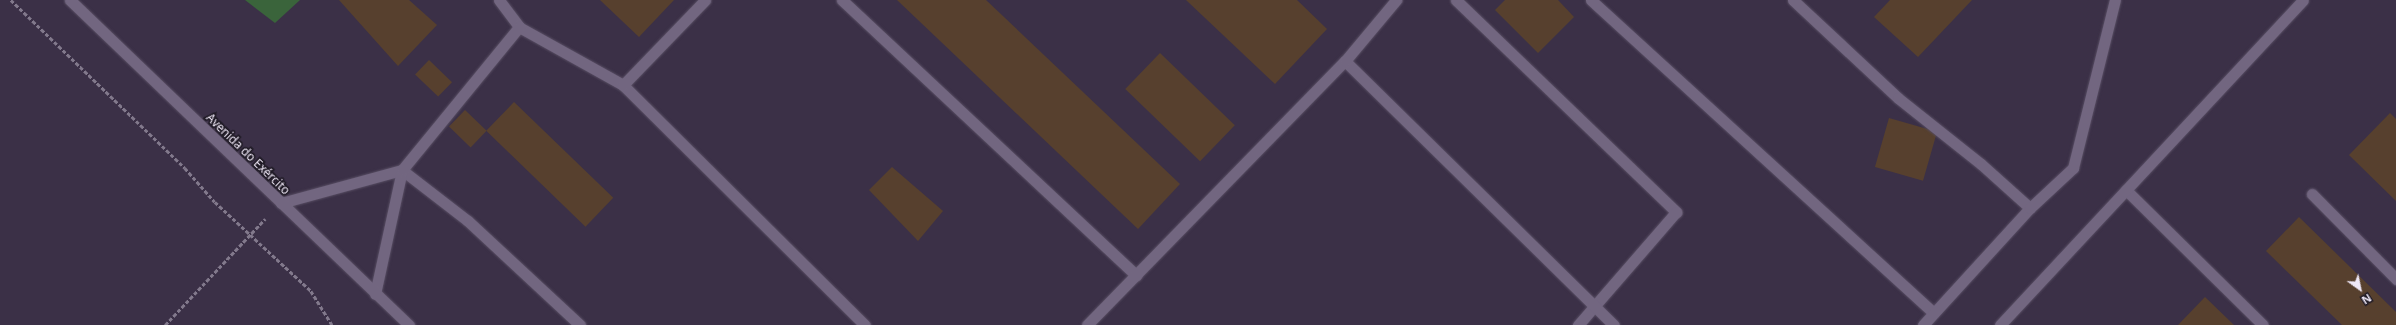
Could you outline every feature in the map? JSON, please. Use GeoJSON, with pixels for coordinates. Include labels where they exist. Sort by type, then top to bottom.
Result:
{"type":"FeatureCollection","features":[{"type":"Feature","properties":{"kind":"street","name":"Avenida do Exército"},"geometry":{"type":"LineString","coordinates":[[70,0],[409,325]]}},
{"type":"Feature","properties":{"kind":"street"},"geometry":{"type":"LineString","coordinates":[[499,0],[519,27],[623,85],[865,325]]}},
{"type":"Feature","properties":{"kind":"street"},"geometry":{"type":"LineString","coordinates":[[623,85],[705,0]]}},
{"type":"Feature","properties":{"kind":"street"},"geometry":{"type":"LineString","coordinates":[[842,0],[1136,275]]}},
{"type":"Feature","properties":{"kind":"street"},"geometry":{"type":"LineString","coordinates":[[1087,325],[1345,61],[1396,0]]}},
{"type":"Feature","properties":{"kind":"street"},"geometry":{"type":"LineString","coordinates":[[1456,0],[1676,212],[1578,325]]}},
{"type":"Feature","properties":{"kind":"street"},"geometry":{"type":"LineString","coordinates":[[1591,0],[1934,313]]}},
{"type":"Feature","properties":{"kind":"street"},"geometry":{"type":"LineString","coordinates":[[1793,0],[1898,98],[1981,164],[2030,208]]}},
{"type":"Feature","properties":{"kind":"street"},"geometry":{"type":"LineString","coordinates":[[1923,325],[2030,208],[2073,168],[2115,0]]}},
{"type":"Feature","properties":{"kind":"street"},"geometry":{"type":"LineString","coordinates":[[2000,325],[2303,0]]}},
{"type":"Feature","properties":{"kind":"street"},"geometry":{"type":"LineString","coordinates":[[376,294],[402,170],[519,27]]}},
{"type":"Feature","properties":{"kind":"street"},"geometry":{"type":"LineString","coordinates":[[1345,61],[1614,325]]}},
{"type":"Feature","properties":{"kind":"street"},"geometry":{"type":"LineString","coordinates":[[281,203],[402,170]]}},
{"type":"Feature","properties":{"kind":"street"},"geometry":{"type":"LineString","coordinates":[[402,170],[468,221],[580,325]]}},
{"type":"Feature","properties":{"kind":"street"},"geometry":{"type":"LineString","coordinates":[[2126,190],[2263,325]]}},
{"type":"Feature","properties":{"kind":"street"},"geometry":{"type":"LineString","coordinates":[[2312,194],[2396,279]]}},
{"type":"Feature","properties":{"kind":"path"},"geometry":{"type":"LineString","coordinates":[[11,0],[185,168],[250,234],[311,291],[332,325]]}},
{"type":"Feature","properties":{"kind":"path"},"geometry":{"type":"LineString","coordinates":[[165,325],[281,203]]}},
{"type":"Feature","properties":{"kind":"green space"},"geometry":{"type":"Polygon","coordinates":[[[245,0],[300,0],[275,23],[245,0]]]}},
{"type":"Feature","properties":{"kind":"building"},"geometry":{"type":"Polygon","coordinates":[[[339,0],[409,0],[437,25],[398,66],[339,0]]]}},
{"type":"Feature","properties":{"kind":"building"},"geometry":{"type":"Polygon","coordinates":[[[600,0],[674,0],[639,37],[600,0]]]}},
{"type":"Feature","properties":{"kind":"building"},"geometry":{"type":"Polygon","coordinates":[[[897,0],[986,0],[1180,184],[1138,229],[897,0]]]}},
{"type":"Feature","properties":{"kind":"building"},"geometry":{"type":"Polygon","coordinates":[[[1186,0],[1297,0],[1327,29],[1275,84],[1186,0]]]}},
{"type":"Feature","properties":{"kind":"building"},"geometry":{"type":"Polygon","coordinates":[[[1505,0],[1558,0],[1574,17],[1538,53],[1495,10],[1505,0]]]}},
{"type":"Feature","properties":{"kind":"building"},"geometry":{"type":"Polygon","coordinates":[[[1890,0],[1972,0],[1918,57],[1874,17],[1890,0]]]}},
{"type":"Feature","properties":{"kind":"building"},"geometry":{"type":"Polygon","coordinates":[[[1160,53],[1235,125],[1200,161],[1125,89],[1160,53]]]}},
{"type":"Feature","properties":{"kind":"building"},"geometry":{"type":"Polygon","coordinates":[[[429,60],[452,82],[438,97],[415,74],[429,60]]]}},
{"type":"Feature","properties":{"kind":"building"},"geometry":{"type":"Polygon","coordinates":[[[514,102],[613,198],[585,227],[486,131],[514,102]]]}},
{"type":"Feature","properties":{"kind":"building"},"geometry":{"type":"Polygon","coordinates":[[[465,110],[487,131],[471,147],[449,127],[465,110]]]}},
{"type":"Feature","properties":{"kind":"building"},"geometry":{"type":"Polygon","coordinates":[[[2390,113],[2396,119],[2396,201],[2349,155],[2390,113]]]}},
{"type":"Feature","properties":{"kind":"building"},"geometry":{"type":"Polygon","coordinates":[[[1889,118],[1937,132],[1923,181],[1875,167],[1889,118]]]}},
{"type":"Feature","properties":{"kind":"building"},"geometry":{"type":"Polygon","coordinates":[[[892,167],[943,211],[918,241],[869,190],[892,167]]]}},
{"type":"Feature","properties":{"kind":"building"},"geometry":{"type":"Polygon","coordinates":[[[2299,217],[2396,312],[2396,325],[2342,325],[2266,251],[2299,217]]]}},
{"type":"Feature","properties":{"kind":"building"},"geometry":{"type":"Polygon","coordinates":[[[2205,297],[2234,325],[2178,325],[2205,297]]]}}]}
